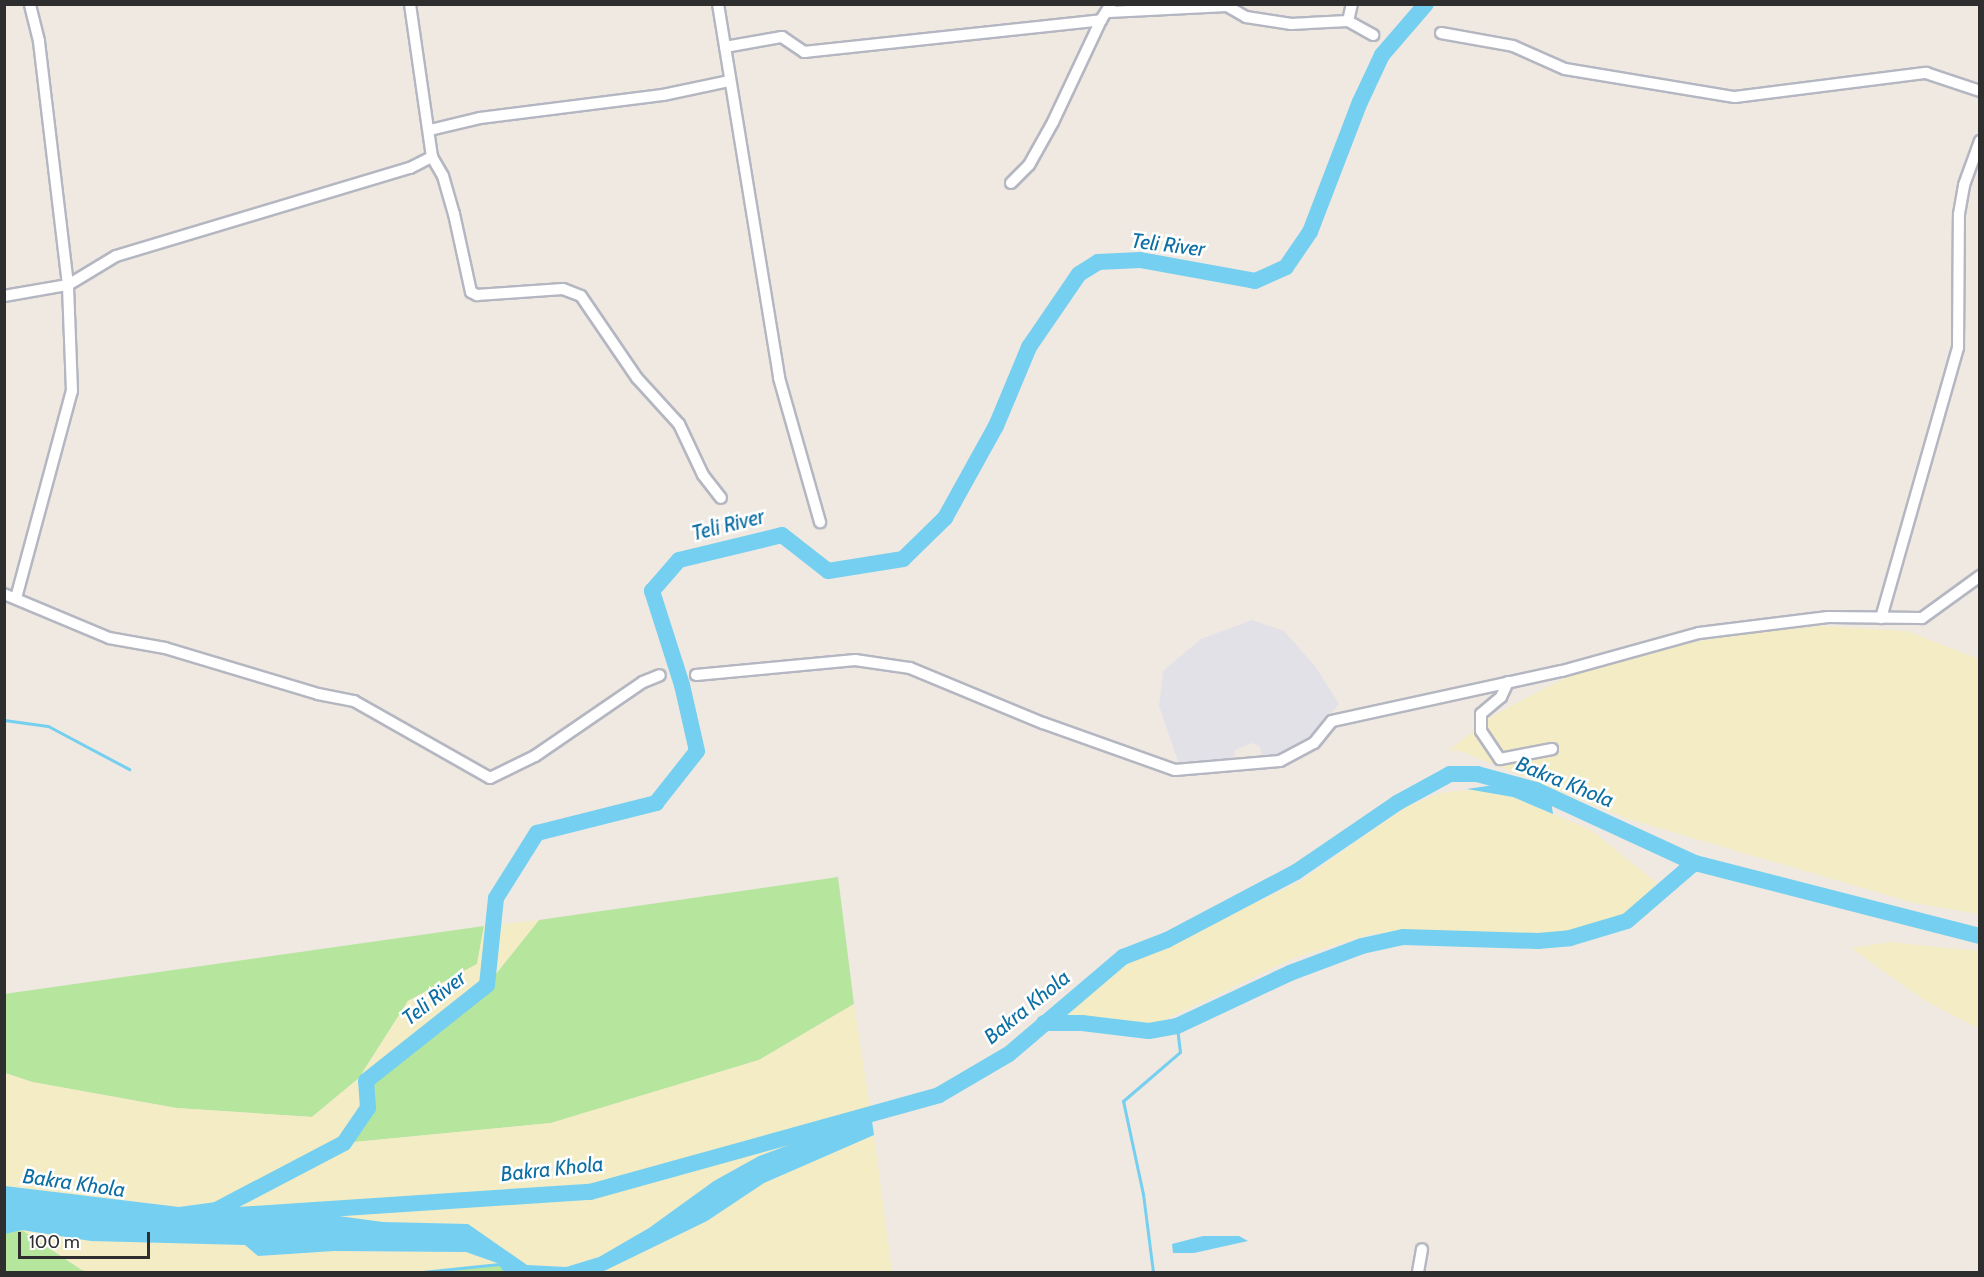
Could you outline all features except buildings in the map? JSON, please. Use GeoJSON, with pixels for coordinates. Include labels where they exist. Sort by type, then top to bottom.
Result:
{"type":"FeatureCollection","features":[{"type":"Feature","properties":{"kind":"street"},"geometry":{"type":"LineString","coordinates":[[16,598],[72,391],[68,285],[39,41],[30,4]]}},
{"type":"Feature","properties":{"kind":"street"},"geometry":{"type":"LineString","coordinates":[[410,4],[430,130],[432,157],[443,176],[454,214],[471,292],[477,296],[563,289],[581,296],[637,378],[679,424],[703,475],[721,498]]}},
{"type":"Feature","properties":{"kind":"street"},"geometry":{"type":"LineString","coordinates":[[718,4],[779,378],[820,522]]}},
{"type":"Feature","properties":{"kind":"street"},"geometry":{"type":"LineString","coordinates":[[1348,21],[1352,4]]}},
{"type":"Feature","properties":{"kind":"street"},"geometry":{"type":"LineString","coordinates":[[725,47],[782,37],[804,52],[1107,12],[1220,5],[1246,17],[1291,24],[1348,21],[1373,35]]}},
{"type":"Feature","properties":{"kind":"street"},"geometry":{"type":"LineString","coordinates":[[1011,183],[1029,165],[1053,122],[1107,12]]}},
{"type":"Feature","properties":{"kind":"street"},"geometry":{"type":"LineString","coordinates":[[1441,33],[1513,45],[1565,69],[1726,96],[1760,96],[1804,85],[1926,73],[1980,92]]}},
{"type":"Feature","properties":{"kind":"street"},"geometry":{"type":"LineString","coordinates":[[430,130],[480,118],[663,95],[729,81]]}},
{"type":"Feature","properties":{"kind":"street"},"geometry":{"type":"LineString","coordinates":[[1881,618],[1958,348],[1959,214],[1964,185],[1980,141]]}},
{"type":"Feature","properties":{"kind":"street"},"geometry":{"type":"LineString","coordinates":[[4,296],[68,285],[116,256],[410,168],[432,157]]}},
{"type":"Feature","properties":{"kind":"street"},"geometry":{"type":"LineString","coordinates":[[696,675],[855,660],[910,668],[1043,723],[1175,770],[1280,761],[1314,743],[1332,721],[1508,682],[1699,633],[1828,617],[1922,618],[1980,576]]}},
{"type":"Feature","properties":{"kind":"street"},"geometry":{"type":"LineString","coordinates":[[4,594],[76,627],[125,643],[165,648],[242,669],[287,686],[354,701],[490,778],[535,756],[643,682],[660,675]]}},
{"type":"Feature","properties":{"kind":"street"},"geometry":{"type":"LineString","coordinates":[[1508,682],[1501,697],[1481,714],[1481,731],[1500,759],[1552,749]]}},
{"type":"Feature","properties":{"kind":"street"},"geometry":{"type":"LineString","coordinates":[[1418,1272],[1422,1249]]}},
{"type":"Feature","properties":{"kind":"shaded area"},"geometry":{"type":"Polygon","coordinates":[[[1252,620],[1284,631],[1315,666],[1339,704],[1303,743],[1263,763],[1260,747],[1252,743],[1235,750],[1233,762],[1179,764],[1159,706],[1163,671],[1201,639],[1252,620]]]}},
{"type":"Feature","properties":{"kind":"green space"},"geometry":{"type":"Polygon","coordinates":[[[838,877],[854,1004],[759,1060],[551,1123],[344,1143],[368,1108],[366,1081],[487,985],[539,920],[838,877]]]}},
{"type":"Feature","properties":{"kind":"green space"},"geometry":{"type":"Polygon","coordinates":[[[484,926],[477,964],[408,1001],[359,1078],[312,1117],[176,1108],[32,1082],[5,1073],[4,994],[484,926]]]}},
{"type":"Feature","properties":{"kind":"green space"},"geometry":{"type":"Polygon","coordinates":[[[22,1230],[82,1270],[92,1272],[5,1272],[4,1234],[22,1230]]]}},
{"type":"Feature","properties":{"kind":"green space"},"geometry":{"type":"Polygon","coordinates":[[[500,1264],[506,1272],[422,1272],[500,1264]]]}},
{"type":"Feature","properties":{"kind":"sand"},"geometry":{"type":"Polygon","coordinates":[[[1824,626],[1907,631],[1979,659],[1979,914],[1914,903],[1628,819],[1458,750],[1448,751],[1492,716],[1567,677],[1646,652],[1736,634],[1824,626]]]}},
{"type":"Feature","properties":{"kind":"sand"},"geometry":{"type":"Polygon","coordinates":[[[1484,789],[1513,797],[1591,830],[1657,883],[1627,913],[1567,934],[1538,936],[1407,931],[1371,934],[1294,958],[1156,1024],[1140,1026],[1084,1017],[1064,1019],[1100,983],[1128,963],[1301,881],[1407,806],[1444,792],[1484,789]]]}},
{"type":"Feature","properties":{"kind":"sand"},"geometry":{"type":"Polygon","coordinates":[[[539,920],[487,985],[366,1081],[368,1108],[344,1143],[551,1123],[759,1060],[854,1004],[871,1114],[759,1156],[714,1181],[649,1228],[599,1257],[566,1267],[527,1265],[468,1224],[383,1222],[301,1211],[225,1216],[237,1199],[180,1207],[5,1186],[5,1073],[32,1082],[176,1108],[312,1117],[359,1078],[408,1001],[477,964],[484,926],[539,920]]]}},
{"type":"Feature","properties":{"kind":"sand"},"geometry":{"type":"Polygon","coordinates":[[[1890,942],[1979,951],[1979,1029],[1924,1000],[1851,948],[1890,942]]]}},
{"type":"Feature","properties":{"kind":"sand"},"geometry":{"type":"Polygon","coordinates":[[[874,1135],[892,1272],[602,1272],[707,1221],[764,1183],[874,1135]]]}},
{"type":"Feature","properties":{"kind":"sand"},"geometry":{"type":"Polygon","coordinates":[[[22,1230],[91,1241],[245,1245],[258,1256],[334,1251],[466,1252],[500,1264],[422,1272],[92,1272],[82,1270],[22,1230]]]}},
{"type":"Feature","properties":{"kind":"water"},"geometry":{"type":"Polygon","coordinates":[[[1528,780],[1549,788],[1553,814],[1513,797],[1467,789],[1528,780]]]}},
{"type":"Feature","properties":{"kind":"water"},"geometry":{"type":"Polygon","coordinates":[[[871,1114],[874,1135],[764,1183],[707,1221],[602,1272],[506,1272],[500,1264],[466,1252],[334,1251],[258,1256],[245,1245],[91,1241],[22,1230],[5,1234],[5,1186],[179,1207],[238,1199],[225,1216],[301,1211],[383,1222],[468,1224],[527,1265],[566,1267],[599,1257],[649,1228],[714,1181],[759,1156],[871,1114]]]}},
{"type":"Feature","properties":{"kind":"water"},"geometry":{"type":"Polygon","coordinates":[[[1203,1236],[1239,1236],[1248,1241],[1194,1253],[1173,1253],[1172,1244],[1203,1236]]]}},
{"type":"Feature","properties":{"kind":"waterway","name":"Teli River"},"geometry":{"type":"LineString","coordinates":[[218,1209],[344,1143],[368,1108],[366,1081],[487,985],[496,898],[537,833],[656,803],[697,751],[682,685],[652,591],[679,560],[782,535],[828,571],[903,559],[945,518],[996,426],[1029,347],[1079,274],[1098,262],[1140,260],[1255,281],[1286,267],[1310,232],[1360,102],[1382,55],[1426,4]]}},
{"type":"Feature","properties":{"kind":"waterway"},"geometry":{"type":"LineString","coordinates":[[4,720],[48,726],[129,769]]}},
{"type":"Feature","properties":{"kind":"waterway","name":"Bakra Khola"},"geometry":{"type":"LineString","coordinates":[[209,1217],[590,1192],[939,1095],[1009,1054],[1123,957],[1167,940],[1296,872],[1397,803],[1450,774],[1477,774],[1536,790],[1695,863],[1980,936]]}},
{"type":"Feature","properties":{"kind":"waterway"},"geometry":{"type":"LineString","coordinates":[[1044,1023],[1082,1023],[1149,1031],[1177,1026],[1290,973],[1362,946],[1403,937],[1538,941],[1570,938],[1627,921],[1693,864]]}},
{"type":"Feature","properties":{"kind":"waterway"},"geometry":{"type":"LineString","coordinates":[[1153,1272],[1143,1194],[1123,1101],[1180,1052],[1177,1026]]}},
{"type":"Feature","properties":{"kind":"waterway"},"geometry":{"type":"LineString","coordinates":[[360,1272],[422,1272],[500,1264],[506,1272]]}},
{"type":"Feature","properties":{"kind":"waterway"},"geometry":{"type":"LineString","coordinates":[[76,1272],[92,1272]]}}]}
